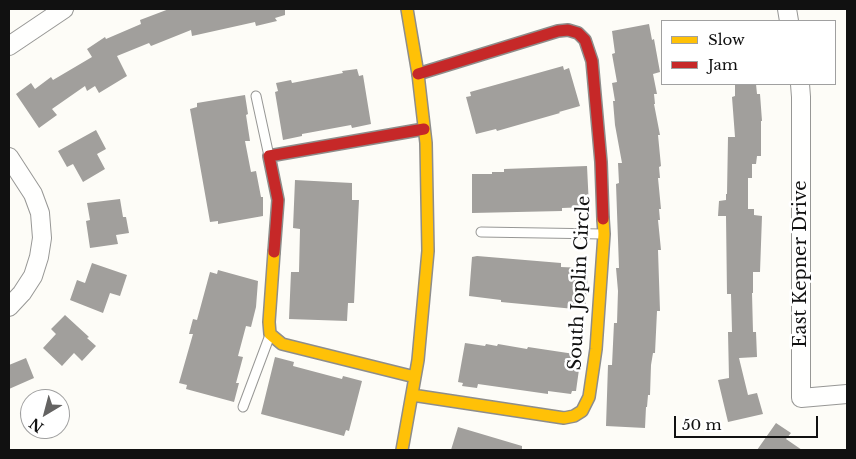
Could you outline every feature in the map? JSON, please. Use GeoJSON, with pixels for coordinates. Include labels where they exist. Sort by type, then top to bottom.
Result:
{"type":"FeatureCollection","features":[{"type":"Feature","properties":{"kind":"street"},"geometry":{"type":"LineString","coordinates":[[9,46],[64,9]]}},
{"type":"Feature","properties":{"kind":"street"},"geometry":{"type":"LineString","coordinates":[[402,450],[415,377],[424,306],[428,251],[428,197],[424,129],[418,74],[407,9]]}},
{"type":"Feature","properties":{"kind":"street","name":"South Joplin Circle"},"geometry":{"type":"LineString","coordinates":[[412,396],[564,418],[574,416],[582,411],[589,397],[596,349],[604,234],[601,162],[592,61],[585,40],[578,33],[568,30],[558,31],[418,74]]}},
{"type":"Feature","properties":{"kind":"street","name":"East Kepner Drive"},"geometry":{"type":"LineString","coordinates":[[800,85],[801,398],[847,394]]}},
{"type":"Feature","properties":{"kind":"street"},"geometry":{"type":"LineString","coordinates":[[415,377],[282,344],[270,334],[269,322],[278,200],[270,156],[424,129]]}},
{"type":"Feature","properties":{"kind":"street"},"geometry":{"type":"LineString","coordinates":[[9,157],[33,194],[40,213],[42,238],[33,276],[22,293],[9,307]]}},
{"type":"Feature","properties":{"kind":"lane"},"geometry":{"type":"LineString","coordinates":[[256,96],[270,156]]}},
{"type":"Feature","properties":{"kind":"lane"},"geometry":{"type":"LineString","coordinates":[[481,232],[604,234]]}},
{"type":"Feature","properties":{"kind":"lane"},"geometry":{"type":"LineString","coordinates":[[243,407],[270,334]]}},
{"type":"Feature","properties":{"kind":"building"},"geometry":{"type":"Polygon","coordinates":[[[169,9],[285,9],[285,15],[275,18],[277,21],[256,26],[255,22],[192,36],[191,30],[151,46],[149,43],[117,56],[127,76],[99,93],[95,86],[87,91],[85,86],[52,109],[57,115],[39,128],[16,94],[31,83],[35,89],[51,77],[53,80],[92,57],[87,49],[105,37],[106,39],[141,24],[140,20],[169,9]]]}},
{"type":"Feature","properties":{"kind":"building"},"geometry":{"type":"Polygon","coordinates":[[[649,24],[652,40],[654,39],[660,72],[653,74],[657,94],[654,94],[654,104],[660,135],[658,135],[661,166],[659,167],[660,178],[658,178],[661,209],[659,209],[660,220],[658,220],[661,250],[658,250],[660,311],[657,311],[655,353],[653,353],[651,365],[650,395],[648,395],[646,407],[645,428],[606,426],[608,365],[612,365],[614,323],[617,323],[618,291],[616,268],[619,268],[616,184],[619,183],[618,163],[622,163],[613,101],[615,101],[612,83],[617,82],[612,54],[615,53],[612,31],[649,24]]]}},
{"type":"Feature","properties":{"kind":"building"},"geometry":{"type":"Polygon","coordinates":[[[563,66],[564,70],[569,68],[580,106],[497,131],[496,129],[476,134],[466,97],[471,96],[470,92],[563,66]]]}},
{"type":"Feature","properties":{"kind":"building"},"geometry":{"type":"Polygon","coordinates":[[[357,69],[359,76],[363,75],[371,124],[352,128],[351,125],[302,134],[302,136],[283,140],[275,92],[278,91],[276,83],[291,80],[292,83],[357,69]]]}},
{"type":"Feature","properties":{"kind":"building"},"geometry":{"type":"Polygon","coordinates":[[[735,85],[756,85],[757,94],[760,94],[762,121],[761,156],[757,156],[756,164],[752,164],[752,178],[748,178],[748,209],[754,209],[754,215],[762,216],[760,272],[753,272],[752,293],[753,332],[756,332],[757,357],[739,358],[748,395],[757,393],[763,414],[728,422],[718,380],[729,378],[728,332],[732,332],[731,294],[727,294],[726,216],[718,216],[719,201],[726,200],[727,194],[728,137],[735,137],[732,97],[735,96],[735,85]]]}},
{"type":"Feature","properties":{"kind":"building"},"geometry":{"type":"Polygon","coordinates":[[[245,95],[250,141],[245,141],[251,172],[256,171],[261,197],[263,197],[263,216],[218,224],[218,221],[210,222],[190,109],[197,107],[197,103],[245,95]]]}},
{"type":"Feature","properties":{"kind":"building"},"geometry":{"type":"Polygon","coordinates":[[[96,130],[106,149],[97,154],[105,169],[83,182],[73,164],[67,167],[58,151],[96,130]]]}},
{"type":"Feature","properties":{"kind":"building"},"geometry":{"type":"Polygon","coordinates":[[[587,166],[589,207],[562,208],[562,211],[472,213],[472,174],[492,174],[492,172],[504,172],[504,169],[587,166]]]}},
{"type":"Feature","properties":{"kind":"building"},"geometry":{"type":"Polygon","coordinates":[[[295,180],[352,183],[352,200],[359,200],[354,303],[348,303],[347,321],[289,319],[291,272],[299,272],[300,229],[293,228],[295,180]]]}},
{"type":"Feature","properties":{"kind":"building"},"geometry":{"type":"Polygon","coordinates":[[[120,199],[123,217],[126,217],[129,233],[116,235],[118,244],[90,248],[86,221],[90,220],[87,203],[120,199]]]}},
{"type":"Feature","properties":{"kind":"building"},"geometry":{"type":"Polygon","coordinates":[[[472,257],[561,263],[561,267],[584,268],[584,272],[588,273],[585,310],[501,302],[501,300],[469,296],[472,257]]]}},
{"type":"Feature","properties":{"kind":"building"},"geometry":{"type":"Polygon","coordinates":[[[92,263],[127,275],[120,296],[110,293],[103,313],[70,300],[77,280],[85,283],[92,263]]]}},
{"type":"Feature","properties":{"kind":"building"},"geometry":{"type":"Polygon","coordinates":[[[218,270],[258,281],[256,307],[251,327],[246,326],[238,356],[243,357],[236,383],[239,383],[234,402],[186,389],[187,385],[179,383],[193,334],[189,334],[193,319],[197,320],[210,272],[217,274],[218,270]]]}},
{"type":"Feature","properties":{"kind":"building"},"geometry":{"type":"Polygon","coordinates":[[[65,315],[96,346],[82,361],[74,353],[62,366],[43,348],[56,334],[51,329],[65,315]]]}},
{"type":"Feature","properties":{"kind":"building"},"geometry":{"type":"Polygon","coordinates":[[[465,343],[485,346],[486,344],[497,346],[498,344],[527,349],[528,347],[581,355],[576,391],[572,391],[571,394],[548,391],[548,394],[478,384],[477,388],[462,386],[463,383],[458,382],[465,343]]]}},
{"type":"Feature","properties":{"kind":"building"},"geometry":{"type":"Polygon","coordinates":[[[275,357],[294,362],[293,366],[342,379],[343,376],[362,381],[349,431],[346,430],[344,436],[261,414],[275,357]]]}},
{"type":"Feature","properties":{"kind":"building"},"geometry":{"type":"Polygon","coordinates":[[[26,358],[34,378],[9,389],[9,365],[26,358]]]}},
{"type":"Feature","properties":{"kind":"building"},"geometry":{"type":"Polygon","coordinates":[[[776,423],[791,433],[786,439],[802,450],[757,450],[776,423]]]}},
{"type":"Feature","properties":{"kind":"building"},"geometry":{"type":"Polygon","coordinates":[[[458,427],[522,446],[522,450],[451,450],[458,427]]]}},
{"type":"Feature","properties":{"kind":"traffic: slow"},"geometry":{"type":"LineString","coordinates":[[402,450],[418,360],[428,251],[426,143],[418,74],[407,9]]}},
{"type":"Feature","properties":{"kind":"traffic: slow"},"geometry":{"type":"LineString","coordinates":[[412,395],[564,418],[574,416],[582,411],[589,397],[596,349],[604,234],[603,219]]}},
{"type":"Feature","properties":{"kind":"traffic: slow"},"geometry":{"type":"LineString","coordinates":[[274,252],[269,322],[270,334],[282,344],[415,377]]}},
{"type":"Feature","properties":{"kind":"traffic: jam"},"geometry":{"type":"LineString","coordinates":[[418,74],[558,31],[568,30],[578,33],[585,40],[592,61],[601,162],[603,219]]}},
{"type":"Feature","properties":{"kind":"traffic: jam"},"geometry":{"type":"LineString","coordinates":[[274,252],[278,200],[269,156],[424,129]]}}]}
